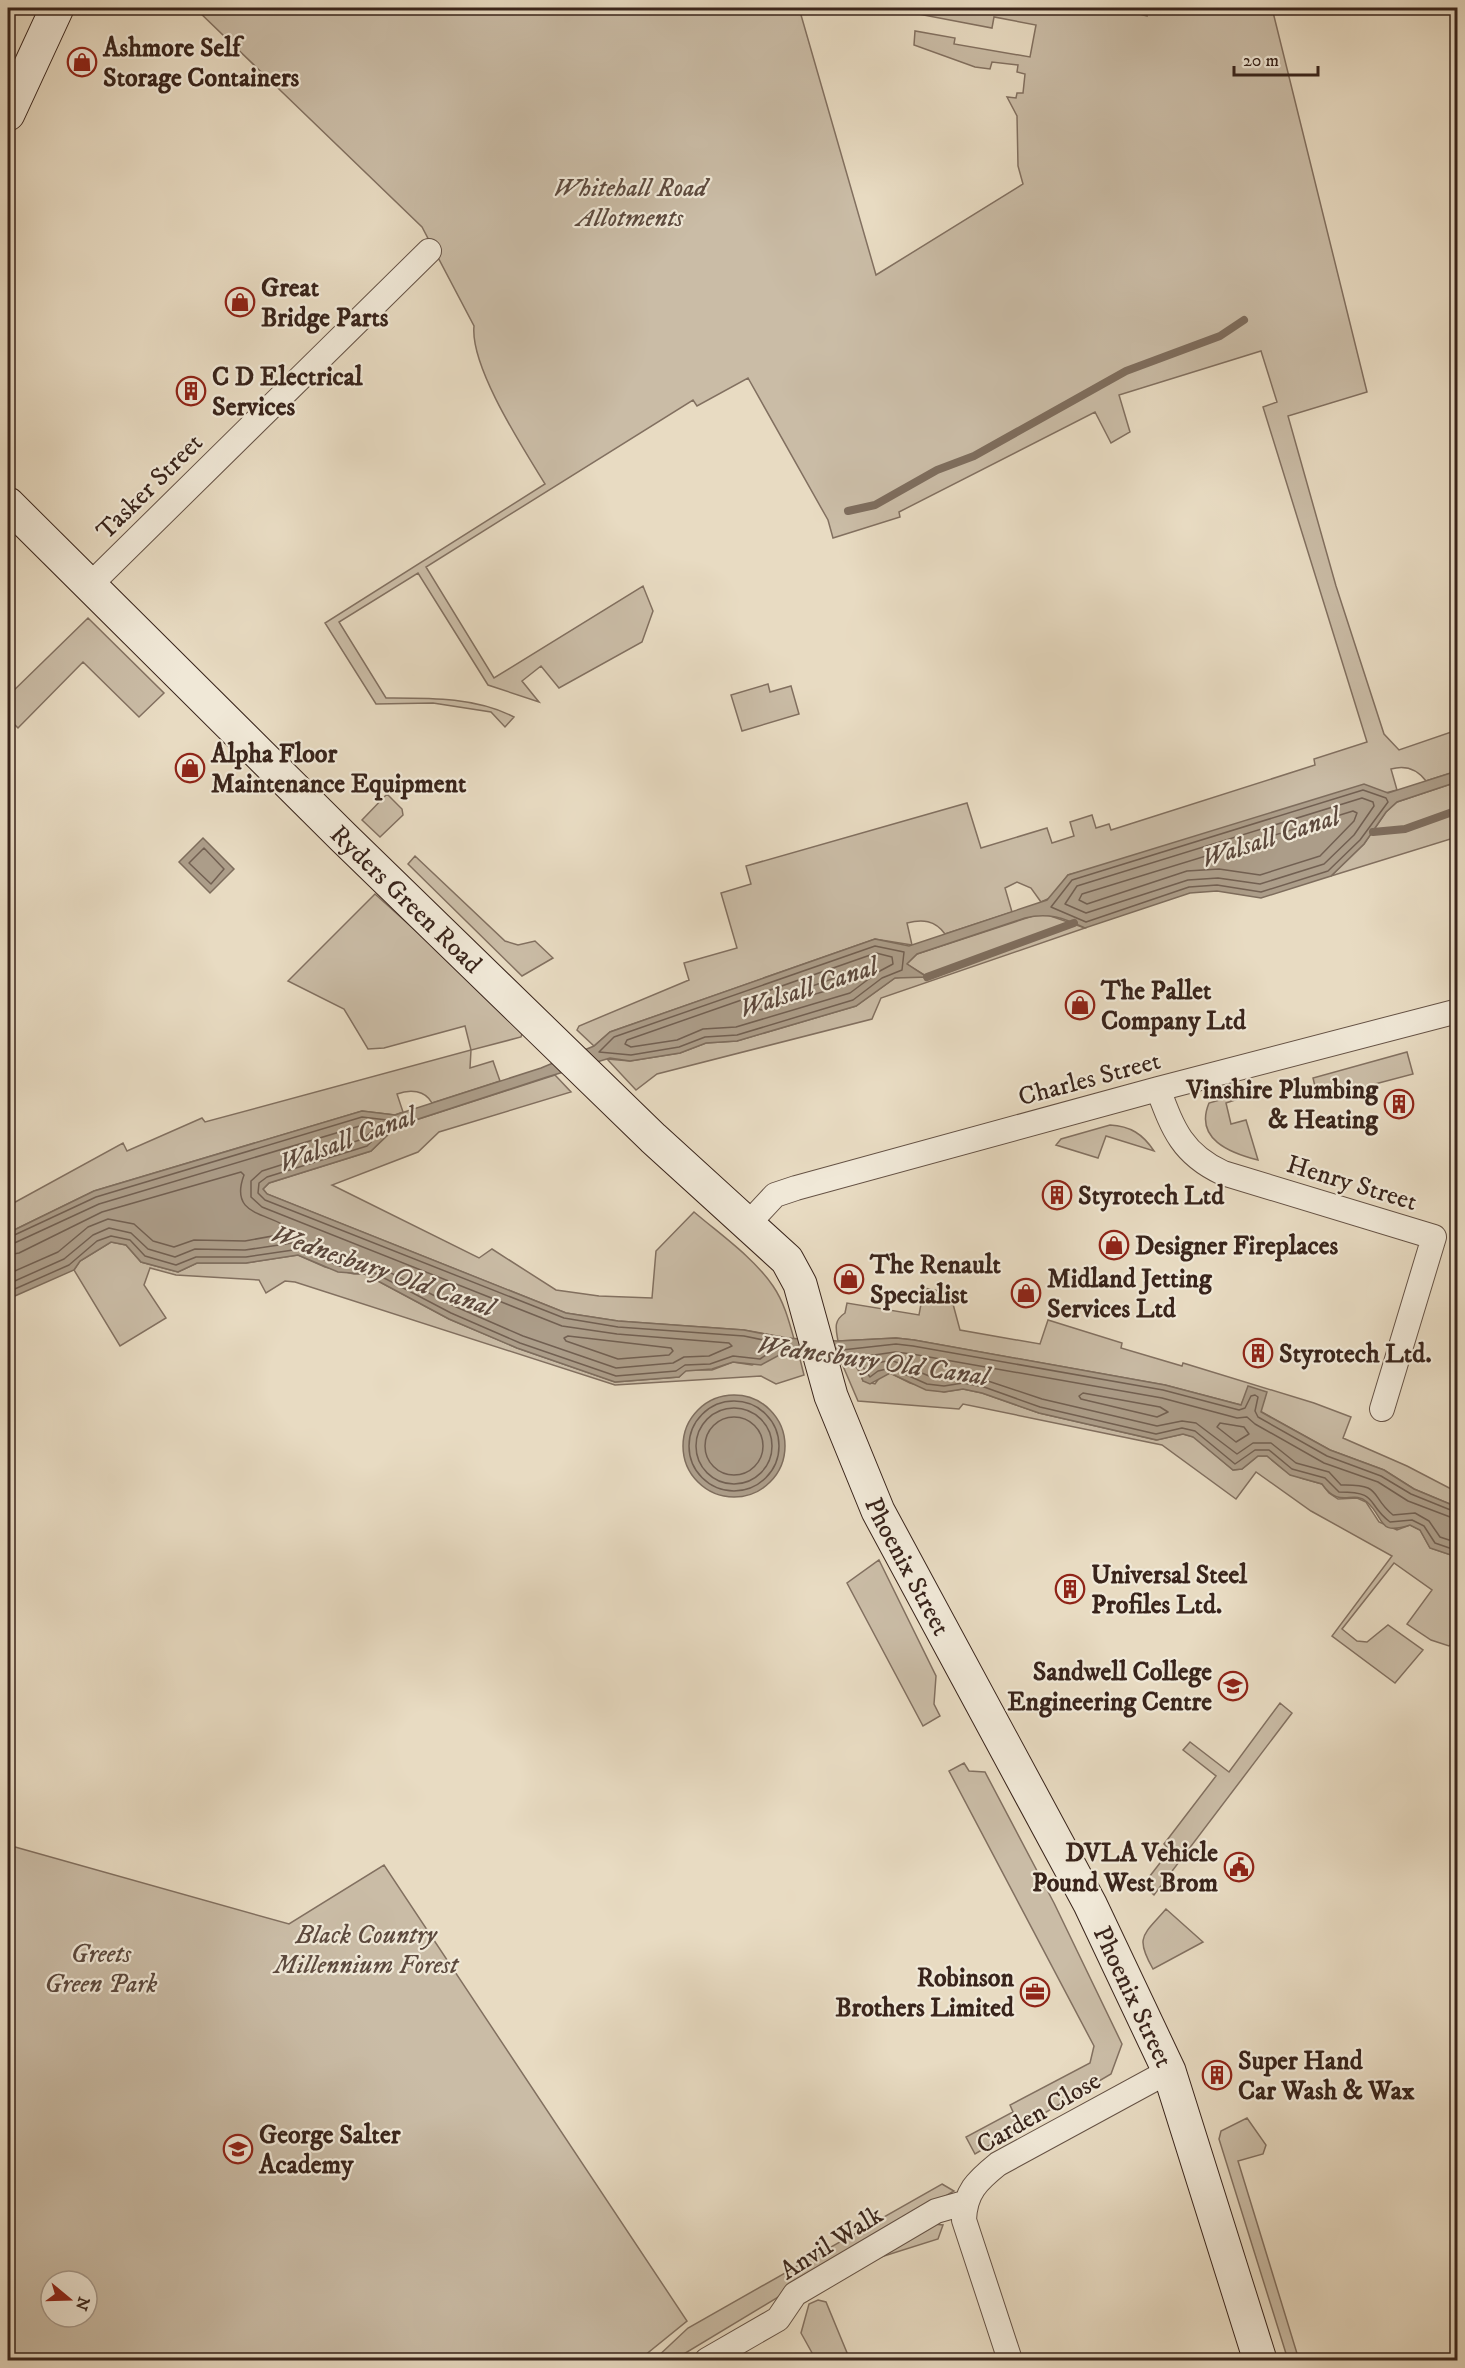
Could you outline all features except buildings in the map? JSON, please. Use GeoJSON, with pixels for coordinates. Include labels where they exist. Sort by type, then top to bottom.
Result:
{"type":"FeatureCollection","features":[{"type":"Feature","properties":{"kind":"main road"},"geometry":{"type":"LineString","coordinates":[[8,114],[57,8]]}},
{"type":"Feature","properties":{"kind":"main road","name":"Ryders Green Road"},"geometry":{"type":"LineString","coordinates":[[8,504],[367,861],[652,1138],[748,1224]]}},
{"type":"Feature","properties":{"kind":"main road","name":"Phoenix Street"},"geometry":{"type":"LineString","coordinates":[[748,1224],[787,1260],[800,1284],[831,1396],[878,1511],[1090,1904],[1168,2071],[1260,2361]]}},
{"type":"Feature","properties":{"kind":"street","name":"Tasker Street"},"geometry":{"type":"LineString","coordinates":[[90,585],[429,251]]}},
{"type":"Feature","properties":{"kind":"street","name":"Charles Street"},"geometry":{"type":"LineString","coordinates":[[748,1224],[775,1195],[1158,1089],[1458,1011]]}},
{"type":"Feature","properties":{"kind":"street","name":"Henry Street"},"geometry":{"type":"LineString","coordinates":[[1158,1089],[1179,1138],[1189,1152],[1204,1164],[1223,1173],[1434,1237],[1382,1409]]}},
{"type":"Feature","properties":{"kind":"street","name":"Carden Close"},"geometry":{"type":"LineString","coordinates":[[964,2203],[974,2184],[998,2164],[1168,2071]]}},
{"type":"Feature","properties":{"kind":"street","name":"Anvil Walk"},"geometry":{"type":"LineString","coordinates":[[707,2361],[778,2319],[795,2294],[936,2211],[964,2203]]}},
{"type":"Feature","properties":{"kind":"street"},"geometry":{"type":"LineString","coordinates":[[964,2203],[964,2220],[1010,2361]]}},
{"type":"Feature","properties":{"kind":"green space","name":"Whitehall Road Allotments"},"geometry":{"type":"Polygon","coordinates":[[[195,8],[231,8],[233,10],[237,8],[799,8],[876,275],[1023,184],[1018,166],[1017,116],[1007,97],[1016,98],[1017,93],[1023,93],[1025,74],[1017,72],[1018,65],[992,62],[990,69],[975,67],[914,45],[915,31],[955,38],[954,44],[1030,57],[1036,25],[994,17],[992,28],[918,14],[919,8],[1117,8],[1147,16],[1147,8],[1272,8],[1367,392],[1288,416],[1336,586],[1384,734],[1399,750],[1457,730],[1457,771],[1426,781],[1410,769],[1391,769],[1397,790],[1068,875],[1052,897],[1041,902],[1031,888],[1017,882],[1005,888],[1012,912],[945,934],[933,923],[918,921],[907,923],[912,945],[875,939],[610,1032],[594,1046],[577,1030],[579,1026],[689,980],[684,963],[737,948],[721,893],[751,884],[746,866],[967,803],[981,848],[1047,828],[1052,843],[1074,836],[1070,822],[1092,815],[1096,828],[1109,824],[1111,830],[1315,765],[1314,759],[1367,742],[1263,407],[1277,402],[1261,351],[1119,395],[1130,432],[1111,443],[1095,412],[899,512],[900,517],[833,538],[828,520],[748,378],[697,406],[693,400],[426,567],[494,678],[643,586],[653,611],[642,642],[559,688],[541,666],[522,681],[539,702],[488,685],[418,573],[339,622],[386,698],[468,702],[499,710],[514,717],[505,727],[491,712],[433,703],[376,704],[325,623],[545,484],[489,385],[480,363],[474,326],[422,227],[195,8]]]}},
{"type":"Feature","properties":{"kind":"green space"},"geometry":{"type":"Polygon","coordinates":[[[88,618],[164,693],[139,717],[83,662],[18,728],[8,718],[8,696],[88,618]]]}},
{"type":"Feature","properties":{"kind":"green space"},"geometry":{"type":"Polygon","coordinates":[[[768,684],[770,692],[791,686],[799,714],[742,731],[731,695],[768,684]]]}},
{"type":"Feature","properties":{"kind":"green space"},"geometry":{"type":"Polygon","coordinates":[[[1457,782],[1457,837],[1331,876],[1364,844],[1386,812],[1397,802],[1457,782]]]}},
{"type":"Feature","properties":{"kind":"green space"},"geometry":{"type":"Polygon","coordinates":[[[387,794],[402,809],[403,815],[380,837],[362,820],[387,794]]]}},
{"type":"Feature","properties":{"kind":"green space"},"geometry":{"type":"Polygon","coordinates":[[[415,856],[505,941],[518,945],[535,941],[553,958],[522,976],[408,864],[415,856]]]}},
{"type":"Feature","properties":{"kind":"green space"},"geometry":{"type":"Polygon","coordinates":[[[375,894],[524,1028],[521,1037],[471,1050],[465,1026],[384,1048],[368,1049],[344,1009],[288,981],[375,894]]]}},
{"type":"Feature","properties":{"kind":"green space"},"geometry":{"type":"Polygon","coordinates":[[[1042,913],[1085,928],[881,998],[872,1019],[657,1074],[636,1090],[607,1059],[630,1061],[680,1053],[706,1043],[737,1041],[856,1006],[895,978],[923,974],[906,964],[917,954],[1042,913]]]}},
{"type":"Feature","properties":{"kind":"green space"},"geometry":{"type":"Polygon","coordinates":[[[471,1050],[470,1068],[493,1061],[500,1081],[432,1103],[421,1093],[402,1092],[397,1094],[403,1112],[395,1115],[362,1111],[94,1191],[8,1233],[8,1206],[123,1143],[127,1151],[202,1118],[205,1122],[471,1050]]]}},
{"type":"Feature","properties":{"kind":"green space"},"geometry":{"type":"Polygon","coordinates":[[[1407,1052],[1413,1074],[1318,1099],[1313,1078],[1407,1052]]]}},
{"type":"Feature","properties":{"kind":"green space"},"geometry":{"type":"Polygon","coordinates":[[[555,1075],[571,1092],[439,1132],[418,1152],[332,1185],[479,1258],[492,1249],[556,1290],[599,1296],[652,1298],[656,1251],[694,1212],[765,1275],[780,1298],[794,1339],[744,1330],[618,1321],[566,1313],[267,1194],[263,1189],[269,1183],[371,1151],[397,1126],[555,1075]]]}},
{"type":"Feature","properties":{"kind":"green space"},"geometry":{"type":"Polygon","coordinates":[[[1237,1095],[1238,1099],[1226,1103],[1231,1124],[1246,1120],[1258,1160],[1226,1148],[1217,1142],[1206,1126],[1209,1103],[1237,1095]]]}},
{"type":"Feature","properties":{"kind":"green space"},"geometry":{"type":"Polygon","coordinates":[[[1110,1125],[1124,1127],[1135,1132],[1154,1151],[1106,1136],[1098,1158],[1056,1145],[1061,1139],[1110,1125]]]}},
{"type":"Feature","properties":{"kind":"green space"},"geometry":{"type":"Polygon","coordinates":[[[111,1242],[126,1245],[141,1262],[178,1272],[197,1263],[246,1263],[298,1255],[325,1267],[354,1274],[365,1274],[449,1319],[517,1348],[615,1382],[679,1377],[686,1370],[712,1370],[733,1362],[752,1365],[785,1352],[798,1351],[804,1375],[776,1384],[761,1376],[615,1385],[295,1282],[285,1281],[266,1293],[259,1280],[176,1275],[150,1268],[144,1285],[166,1318],[120,1346],[74,1270],[80,1261],[111,1242]]]}},
{"type":"Feature","properties":{"kind":"green space"},"geometry":{"type":"Polygon","coordinates":[[[924,1288],[950,1293],[960,1330],[1040,1344],[1048,1320],[1122,1343],[1121,1348],[1182,1366],[1183,1363],[1314,1403],[1351,1417],[1343,1438],[1407,1466],[1457,1492],[1457,1507],[1414,1489],[1384,1470],[1330,1450],[1260,1411],[1265,1397],[1247,1392],[1241,1405],[1165,1385],[914,1340],[896,1338],[838,1341],[837,1322],[845,1313],[847,1303],[919,1315],[924,1288]]]}},
{"type":"Feature","properties":{"kind":"green space"},"geometry":{"type":"Polygon","coordinates":[[[840,1359],[855,1366],[863,1381],[875,1384],[880,1377],[890,1373],[910,1383],[944,1392],[963,1389],[982,1393],[1039,1413],[1156,1440],[1183,1434],[1194,1437],[1233,1470],[1242,1469],[1258,1456],[1267,1456],[1283,1469],[1301,1478],[1322,1484],[1338,1499],[1357,1498],[1366,1502],[1379,1522],[1397,1530],[1410,1525],[1420,1530],[1430,1548],[1457,1557],[1457,1638],[1449,1646],[1431,1640],[1407,1624],[1432,1590],[1394,1563],[1342,1629],[1357,1641],[1367,1642],[1388,1625],[1423,1650],[1395,1683],[1332,1636],[1392,1556],[1311,1511],[1256,1472],[1236,1499],[1162,1445],[963,1404],[959,1409],[858,1401],[840,1359]]]}},
{"type":"Feature","properties":{"kind":"green space"},"geometry":{"type":"Polygon","coordinates":[[[879,1560],[936,1676],[934,1704],[940,1716],[923,1726],[847,1583],[879,1560]]]}},
{"type":"Feature","properties":{"kind":"green space"},"geometry":{"type":"Polygon","coordinates":[[[1280,1703],[1292,1713],[1154,1895],[1143,1885],[1170,1850],[1164,1844],[1216,1776],[1183,1750],[1190,1742],[1229,1772],[1280,1703]]]}},
{"type":"Feature","properties":{"kind":"green space"},"geometry":{"type":"Polygon","coordinates":[[[964,1763],[969,1771],[985,1772],[1054,1903],[1122,2044],[1111,2074],[975,2154],[966,2137],[1013,2112],[1010,2105],[1090,2063],[1094,2046],[949,1771],[964,1763]]]}},
{"type":"Feature","properties":{"kind":"green space","name":"George Salter Academy"},"geometry":{"type":"Polygon","coordinates":[[[8,1845],[289,1924],[384,1865],[687,2321],[639,2360],[8,2360],[8,1845]]]}},
{"type":"Feature","properties":{"kind":"green space"},"geometry":{"type":"Polygon","coordinates":[[[1166,1909],[1203,1942],[1153,1969],[1144,1949],[1144,1936],[1166,1909]]]}},
{"type":"Feature","properties":{"kind":"green space"},"geometry":{"type":"Polygon","coordinates":[[[1247,2118],[1266,2145],[1263,2154],[1238,2161],[1299,2360],[1288,2360],[1219,2139],[1221,2131],[1247,2118]]]}},
{"type":"Feature","properties":{"kind":"green space"},"geometry":{"type":"Polygon","coordinates":[[[942,2184],[954,2191],[682,2355],[680,2360],[654,2360],[688,2328],[942,2184]]]}},
{"type":"Feature","properties":{"kind":"green space"},"geometry":{"type":"Polygon","coordinates":[[[934,2224],[943,2225],[938,2239],[865,2262],[934,2224]]]}},
{"type":"Feature","properties":{"kind":"green space"},"geometry":{"type":"Polygon","coordinates":[[[818,2300],[826,2302],[850,2360],[816,2360],[801,2333],[809,2304],[818,2300]]]}},
{"type":"Feature","properties":{"kind":"water"},"geometry":{"type":"Polygon","coordinates":[[[1457,771],[1457,782],[1397,802],[1386,812],[1364,844],[1331,876],[1261,898],[1217,891],[1190,893],[1085,928],[1056,917],[1025,918],[917,954],[907,964],[927,977],[895,978],[856,1006],[737,1041],[706,1043],[680,1053],[630,1061],[610,1058],[547,1077],[397,1126],[371,1151],[269,1183],[263,1189],[267,1194],[566,1313],[618,1321],[744,1330],[785,1338],[838,1341],[896,1338],[914,1340],[1165,1385],[1241,1405],[1248,1386],[1267,1392],[1261,1412],[1330,1450],[1384,1470],[1414,1489],[1457,1507],[1457,1557],[1430,1548],[1420,1530],[1410,1525],[1399,1528],[1387,1527],[1367,1502],[1356,1497],[1335,1496],[1328,1492],[1322,1484],[1290,1475],[1267,1456],[1258,1456],[1242,1469],[1233,1470],[1193,1437],[1183,1434],[1157,1440],[1039,1413],[982,1393],[963,1389],[944,1392],[926,1390],[890,1373],[870,1384],[863,1381],[858,1368],[851,1361],[798,1351],[785,1352],[761,1365],[733,1362],[712,1369],[686,1371],[679,1377],[615,1382],[517,1348],[449,1319],[365,1274],[338,1272],[298,1255],[246,1263],[197,1263],[178,1272],[141,1262],[126,1245],[111,1242],[80,1261],[74,1270],[8,1299],[8,1233],[94,1191],[362,1111],[395,1115],[541,1068],[594,1046],[610,1032],[875,939],[909,946],[1047,900],[1068,875],[1364,784],[1388,793],[1457,771]]]}},
{"type":"Feature","properties":{"kind":"water"},"geometry":{"type":"Polygon","coordinates":[[[203,838],[234,869],[210,893],[179,862],[203,838]]]}},
{"type":"Feature","properties":{"kind":"water"},"geometry":{"type":"Polygon","coordinates":[[[734,1395],[754,1399],[770,1410],[781,1426],[785,1446],[781,1466],[770,1482],[754,1493],[734,1497],[714,1493],[698,1482],[687,1466],[683,1446],[687,1426],[698,1410],[714,1399],[734,1395]]]}},
{"type":"Feature","properties":{"kind":"waterway"},"geometry":{"type":"LineString","coordinates":[[848,511],[875,505],[937,470],[974,456],[1126,371],[1220,336],[1244,320]]}},
{"type":"Feature","properties":{"kind":"waterway"},"geometry":{"type":"LineString","coordinates":[[1373,832],[1405,829],[1458,810]]}},
{"type":"Feature","properties":{"kind":"waterway"},"geometry":{"type":"LineString","coordinates":[[927,977],[1074,923]]}},
{"type":"Feature","properties":{"kind":"place","name":"Ashmore Self Storage Containers"},"geometry":{"type":"Point","coordinates":[82,62]}},
{"type":"Feature","properties":{"kind":"place","name":"Great Bridge Parts"},"geometry":{"type":"Point","coordinates":[240,302]}},
{"type":"Feature","properties":{"kind":"place","name":"C D Electrical Services"},"geometry":{"type":"Point","coordinates":[191,391]}},
{"type":"Feature","properties":{"kind":"place","name":"Alpha Floor Maintenance Equipment"},"geometry":{"type":"Point","coordinates":[190,768]}},
{"type":"Feature","properties":{"kind":"place","name":"The Pallet Company Ltd"},"geometry":{"type":"Point","coordinates":[1080,1005]}},
{"type":"Feature","properties":{"kind":"place","name":"Vinshire Plumbing & Heating"},"geometry":{"type":"Point","coordinates":[1399,1104]}},
{"type":"Feature","properties":{"kind":"place","name":"Styrotech Ltd"},"geometry":{"type":"Point","coordinates":[1057,1195]}},
{"type":"Feature","properties":{"kind":"place","name":"Designer Fireplaces"},"geometry":{"type":"Point","coordinates":[1114,1245]}},
{"type":"Feature","properties":{"kind":"place","name":"The Renault Specialist"},"geometry":{"type":"Point","coordinates":[849,1279]}},
{"type":"Feature","properties":{"kind":"place","name":"Midland Jetting Services Ltd"},"geometry":{"type":"Point","coordinates":[1026,1293]}},
{"type":"Feature","properties":{"kind":"place","name":"Styrotech Ltd."},"geometry":{"type":"Point","coordinates":[1258,1353]}},
{"type":"Feature","properties":{"kind":"place","name":"Universal Steel Profiles Ltd."},"geometry":{"type":"Point","coordinates":[1070,1589]}},
{"type":"Feature","properties":{"kind":"place","name":"Sandwell College Engineering Centre"},"geometry":{"type":"Point","coordinates":[1233,1686]}},
{"type":"Feature","properties":{"kind":"place","name":"DVLA Vehicle Pound West Brom"},"geometry":{"type":"Point","coordinates":[1239,1867]}},
{"type":"Feature","properties":{"kind":"place","name":"Robinson Brothers Limited"},"geometry":{"type":"Point","coordinates":[1035,1992]}},
{"type":"Feature","properties":{"kind":"place","name":"Super Hand Car Wash & Wax"},"geometry":{"type":"Point","coordinates":[1217,2075]}},
{"type":"Feature","properties":{"kind":"place","name":"George Salter Academy"},"geometry":{"type":"Point","coordinates":[238,2149]}},
{"type":"Feature","properties":{"kind":"water label","name":"Walsall Canal"},"geometry":{"type":"Point","coordinates":[1270,837]}},
{"type":"Feature","properties":{"kind":"water label","name":"Walsall Canal"},"geometry":{"type":"Point","coordinates":[808,987]}},
{"type":"Feature","properties":{"kind":"water label","name":"Walsall Canal"},"geometry":{"type":"Point","coordinates":[347,1139]}},
{"type":"Feature","properties":{"kind":"water label","name":"Wednesbury Old Canal"},"geometry":{"type":"Point","coordinates":[383,1270]}},
{"type":"Feature","properties":{"kind":"water label","name":"Wednesbury Old Canal"},"geometry":{"type":"Point","coordinates":[873,1360]}},
{"type":"Feature","properties":{"kind":"park label","name":"Black Country Millennium Forest"},"geometry":{"type":"Point","coordinates":[366,1948]}},
{"type":"Feature","properties":{"kind":"park label","name":"Greets Green Park"},"geometry":{"type":"Point","coordinates":[101,1968]}}]}
